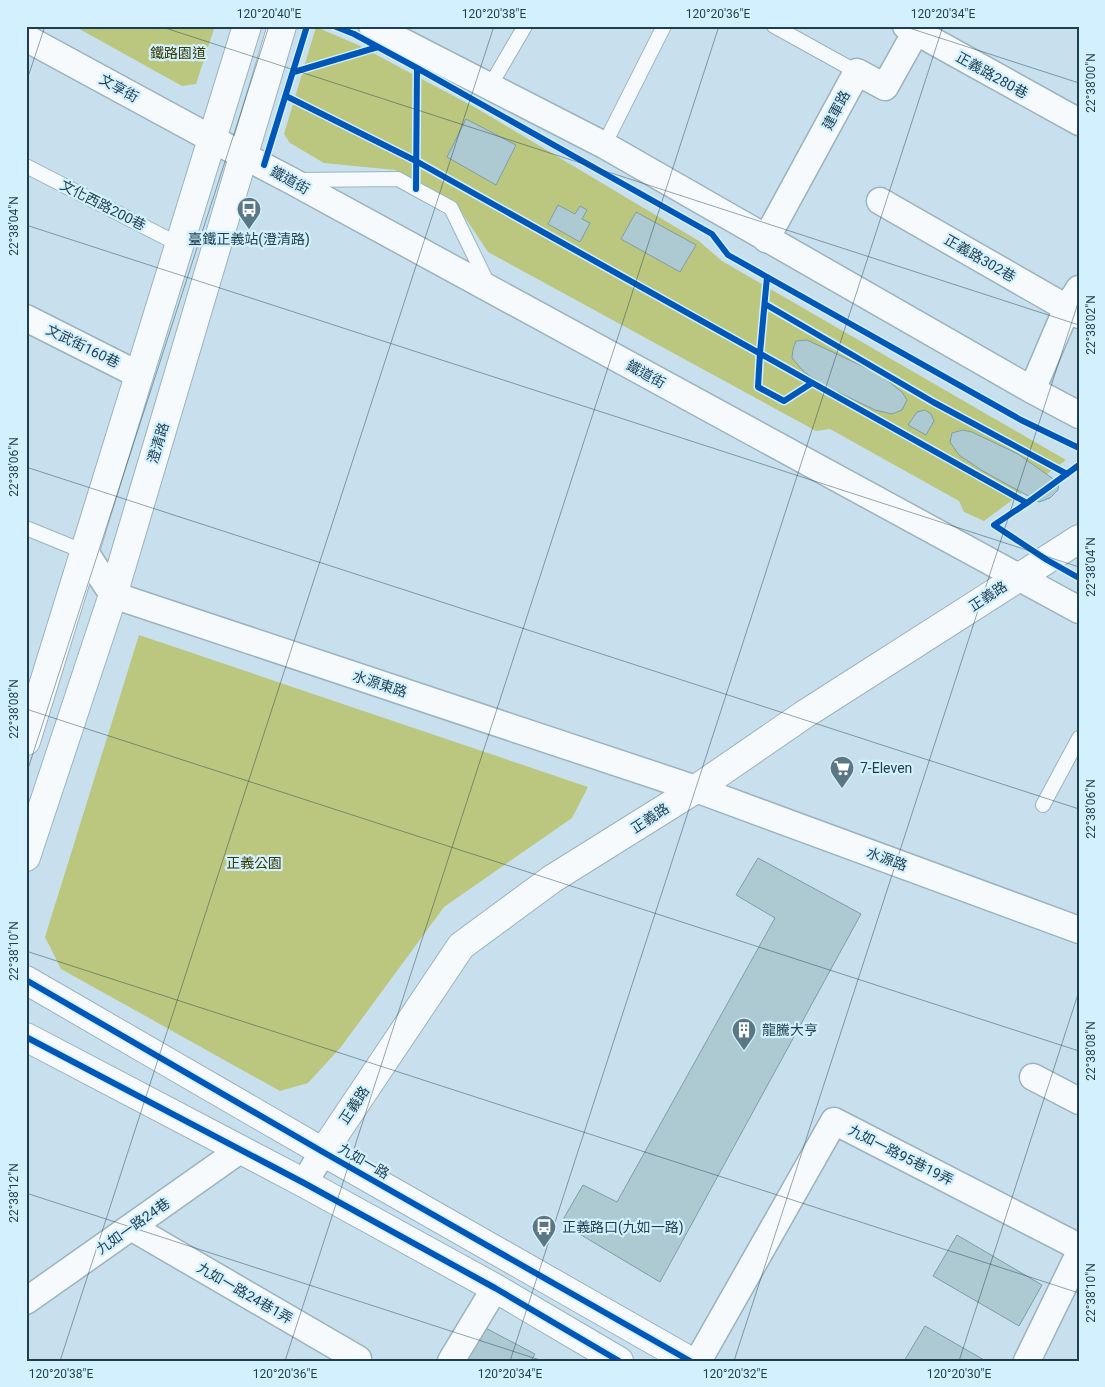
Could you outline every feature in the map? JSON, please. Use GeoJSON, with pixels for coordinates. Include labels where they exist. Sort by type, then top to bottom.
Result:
{"type":"FeatureCollection","features":[{"type":"Feature","properties":{"kind":"main road"},"geometry":{"type":"LineString","coordinates":[[26,741],[247,26]]}},
{"type":"Feature","properties":{"kind":"main road","name":"澄清路"},"geometry":{"type":"LineString","coordinates":[[26,858],[113,595],[282,26]]}},
{"type":"Feature","properties":{"kind":"main road","name":"正義路"},"geometry":{"type":"LineString","coordinates":[[323,1152],[461,946],[552,879],[696,789],[805,714],[1079,539]]}},
{"type":"Feature","properties":{"kind":"main road","name":"九如一路"},"geometry":{"type":"LineString","coordinates":[[26,980],[690,1361]]}},
{"type":"Feature","properties":{"kind":"main road"},"geometry":{"type":"LineString","coordinates":[[26,1037],[304,1183],[495,1288],[619,1361]]}},
{"type":"Feature","properties":{"kind":"street"},"geometry":{"type":"LineString","coordinates":[[372,26],[604,145],[766,239],[1079,415]]}},
{"type":"Feature","properties":{"kind":"street"},"geometry":{"type":"LineString","coordinates":[[857,72],[885,87],[913,28]]}},
{"type":"Feature","properties":{"kind":"street","name":"正義路280巷"},"geometry":{"type":"LineString","coordinates":[[913,28],[1079,122]]}},
{"type":"Feature","properties":{"kind":"street","name":"文享街"},"geometry":{"type":"LineString","coordinates":[[26,38],[212,139]]}},
{"type":"Feature","properties":{"kind":"street","name":"建軍路"},"geometry":{"type":"LineString","coordinates":[[766,239],[857,72]]}},
{"type":"Feature","properties":{"kind":"street","name":"鐵道街"},"geometry":{"type":"LineString","coordinates":[[212,139],[1079,610]]}},
{"type":"Feature","properties":{"kind":"street","name":"正義路302巷"},"geometry":{"type":"LineString","coordinates":[[880,201],[1075,304]]}},
{"type":"Feature","properties":{"kind":"street"},"geometry":{"type":"LineString","coordinates":[[1032,390],[1075,304]]}},
{"type":"Feature","properties":{"kind":"street","name":"文武街160巷"},"geometry":{"type":"LineString","coordinates":[[26,318],[140,374]]}},
{"type":"Feature","properties":{"kind":"street"},"geometry":{"type":"LineString","coordinates":[[85,552],[113,595]]}},
{"type":"Feature","properties":{"kind":"street","name":"水源東路"},"geometry":{"type":"LineString","coordinates":[[113,595],[696,789]]}},
{"type":"Feature","properties":{"kind":"street","name":"水源路"},"geometry":{"type":"LineString","coordinates":[[696,789],[1079,930]]}},
{"type":"Feature","properties":{"kind":"street"},"geometry":{"type":"LineString","coordinates":[[1033,1077],[1079,1101]]}},
{"type":"Feature","properties":{"kind":"street","name":"九如一路95巷19弄"},"geometry":{"type":"LineString","coordinates":[[698,1361],[834,1121],[1079,1247]]}},
{"type":"Feature","properties":{"kind":"street","name":"九如一路24巷"},"geometry":{"type":"LineString","coordinates":[[26,1301],[240,1150]]}},
{"type":"Feature","properties":{"kind":"street","name":"正義路"},"geometry":{"type":"LineString","coordinates":[[304,1183],[323,1152]]}},
{"type":"Feature","properties":{"kind":"street","name":"九如一路24巷1弄"},"geometry":{"type":"LineString","coordinates":[[131,1227],[358,1359]]}},
{"type":"Feature","properties":{"kind":"street"},"geometry":{"type":"LineString","coordinates":[[1027,1361],[1079,1254]]}},
{"type":"Feature","properties":{"kind":"street"},"geometry":{"type":"LineString","coordinates":[[451,1361],[495,1288]]}},
{"type":"Feature","properties":{"kind":"lane"},"geometry":{"type":"LineString","coordinates":[[490,86],[525,26]]}},
{"type":"Feature","properties":{"kind":"lane"},"geometry":{"type":"LineString","coordinates":[[604,145],[664,26]]}},
{"type":"Feature","properties":{"kind":"lane"},"geometry":{"type":"LineString","coordinates":[[774,26],[857,72]]}},
{"type":"Feature","properties":{"kind":"lane","name":"文化西路200巷"},"geometry":{"type":"LineString","coordinates":[[26,166],[180,245]]}},
{"type":"Feature","properties":{"kind":"lane"},"geometry":{"type":"LineString","coordinates":[[290,180],[398,179],[451,208],[490,289]]}},
{"type":"Feature","properties":{"kind":"lane"},"geometry":{"type":"LineString","coordinates":[[26,528],[85,552]]}},
{"type":"Feature","properties":{"kind":"lane"},"geometry":{"type":"LineString","coordinates":[[1043,805],[1079,738]]}},
{"type":"Feature","properties":{"kind":"green space","name":"鐵路園道"},"geometry":{"type":"Polygon","coordinates":[[[74,26],[215,26],[196,84],[182,86],[74,26]]]}},
{"type":"Feature","properties":{"kind":"green space"},"geometry":{"type":"Polygon","coordinates":[[[316,27],[358,45],[476,108],[699,241],[722,261],[1066,460],[984,521],[964,512],[959,501],[830,429],[816,431],[488,252],[454,201],[395,170],[324,163],[290,143],[284,134],[316,27]]]}},
{"type":"Feature","properties":{"kind":"green space","name":"正義公園"},"geometry":{"type":"Polygon","coordinates":[[[139,635],[588,787],[572,818],[444,907],[341,1047],[308,1083],[280,1091],[61,969],[45,937],[139,635]]]}},
{"type":"Feature","properties":{"kind":"building"},"geometry":{"type":"Polygon","coordinates":[[[466,119],[516,145],[496,185],[447,157],[466,119]]]}},
{"type":"Feature","properties":{"kind":"building"},"geometry":{"type":"Polygon","coordinates":[[[558,205],[575,214],[580,206],[587,210],[582,219],[590,223],[580,242],[548,224],[558,205]]]}},
{"type":"Feature","properties":{"kind":"building"},"geometry":{"type":"Polygon","coordinates":[[[636,212],[696,245],[680,272],[621,239],[636,212]]]}},
{"type":"Feature","properties":{"kind":"building"},"geometry":{"type":"Polygon","coordinates":[[[807,340],[879,374],[902,392],[907,400],[902,410],[892,414],[875,410],[821,384],[803,371],[792,358],[793,349],[796,341],[807,340]]]}},
{"type":"Feature","properties":{"kind":"building"},"geometry":{"type":"Polygon","coordinates":[[[925,410],[931,414],[934,421],[926,435],[908,425],[917,412],[925,410]]]}},
{"type":"Feature","properties":{"kind":"building"},"geometry":{"type":"Polygon","coordinates":[[[963,430],[972,432],[1018,454],[1059,483],[1058,490],[1050,498],[1039,502],[981,470],[959,455],[950,442],[952,433],[963,430]]]}},
{"type":"Feature","properties":{"kind":"building","name":"龍騰大亨"},"geometry":{"type":"Polygon","coordinates":[[[758,858],[861,914],[660,1282],[561,1223],[583,1185],[617,1202],[775,918],[736,895],[758,858]]]}},
{"type":"Feature","properties":{"kind":"building"},"geometry":{"type":"Polygon","coordinates":[[[957,1235],[1042,1285],[1019,1326],[933,1276],[957,1235]]]}},
{"type":"Feature","properties":{"kind":"building"},"geometry":{"type":"Polygon","coordinates":[[[476,1323],[535,1354],[531,1361],[456,1361],[476,1323]]]}},
{"type":"Feature","properties":{"kind":"building"},"geometry":{"type":"Polygon","coordinates":[[[925,1326],[986,1361],[904,1361],[925,1326]]]}},
{"type":"Feature","properties":{"kind":"cycle path"},"geometry":{"type":"LineString","coordinates":[[264,165],[307,26]]}},
{"type":"Feature","properties":{"kind":"cycle path"},"geometry":{"type":"LineString","coordinates":[[334,26],[354,34],[417,68],[712,234],[728,255],[1021,420],[1079,448]]}},
{"type":"Feature","properties":{"kind":"cycle path"},"geometry":{"type":"LineString","coordinates":[[294,72],[378,47]]}},
{"type":"Feature","properties":{"kind":"cycle path"},"geometry":{"type":"LineString","coordinates":[[416,189],[417,68]]}},
{"type":"Feature","properties":{"kind":"cycle path"},"geometry":{"type":"LineString","coordinates":[[286,96],[416,161],[1027,503]]}},
{"type":"Feature","properties":{"kind":"cycle path"},"geometry":{"type":"LineString","coordinates":[[767,277],[758,387],[784,401],[812,383]]}},
{"type":"Feature","properties":{"kind":"cycle path"},"geometry":{"type":"LineString","coordinates":[[765,304],[933,402],[1067,474]]}},
{"type":"Feature","properties":{"kind":"cycle path"},"geometry":{"type":"LineString","coordinates":[[1079,465],[994,525],[1047,560],[1079,578]]}},
{"type":"Feature","properties":{"kind":"cycle path"},"geometry":{"type":"LineString","coordinates":[[26,980],[690,1361]]}},
{"type":"Feature","properties":{"kind":"cycle path"},"geometry":{"type":"LineString","coordinates":[[26,1037],[304,1183],[495,1288],[619,1361]]}},
{"type":"Feature","properties":{"kind":"place","name":"臺鐵正義站(澄清路)"},"geometry":{"type":"Point","coordinates":[249,230]}},
{"type":"Feature","properties":{"kind":"place","name":"7-Eleven"},"geometry":{"type":"Point","coordinates":[842,789]}},
{"type":"Feature","properties":{"kind":"place","name":"龍騰大亨"},"geometry":{"type":"Point","coordinates":[744,1051]}},
{"type":"Feature","properties":{"kind":"place","name":"正義路口(九如一路)"},"geometry":{"type":"Point","coordinates":[544,1248]}}]}
